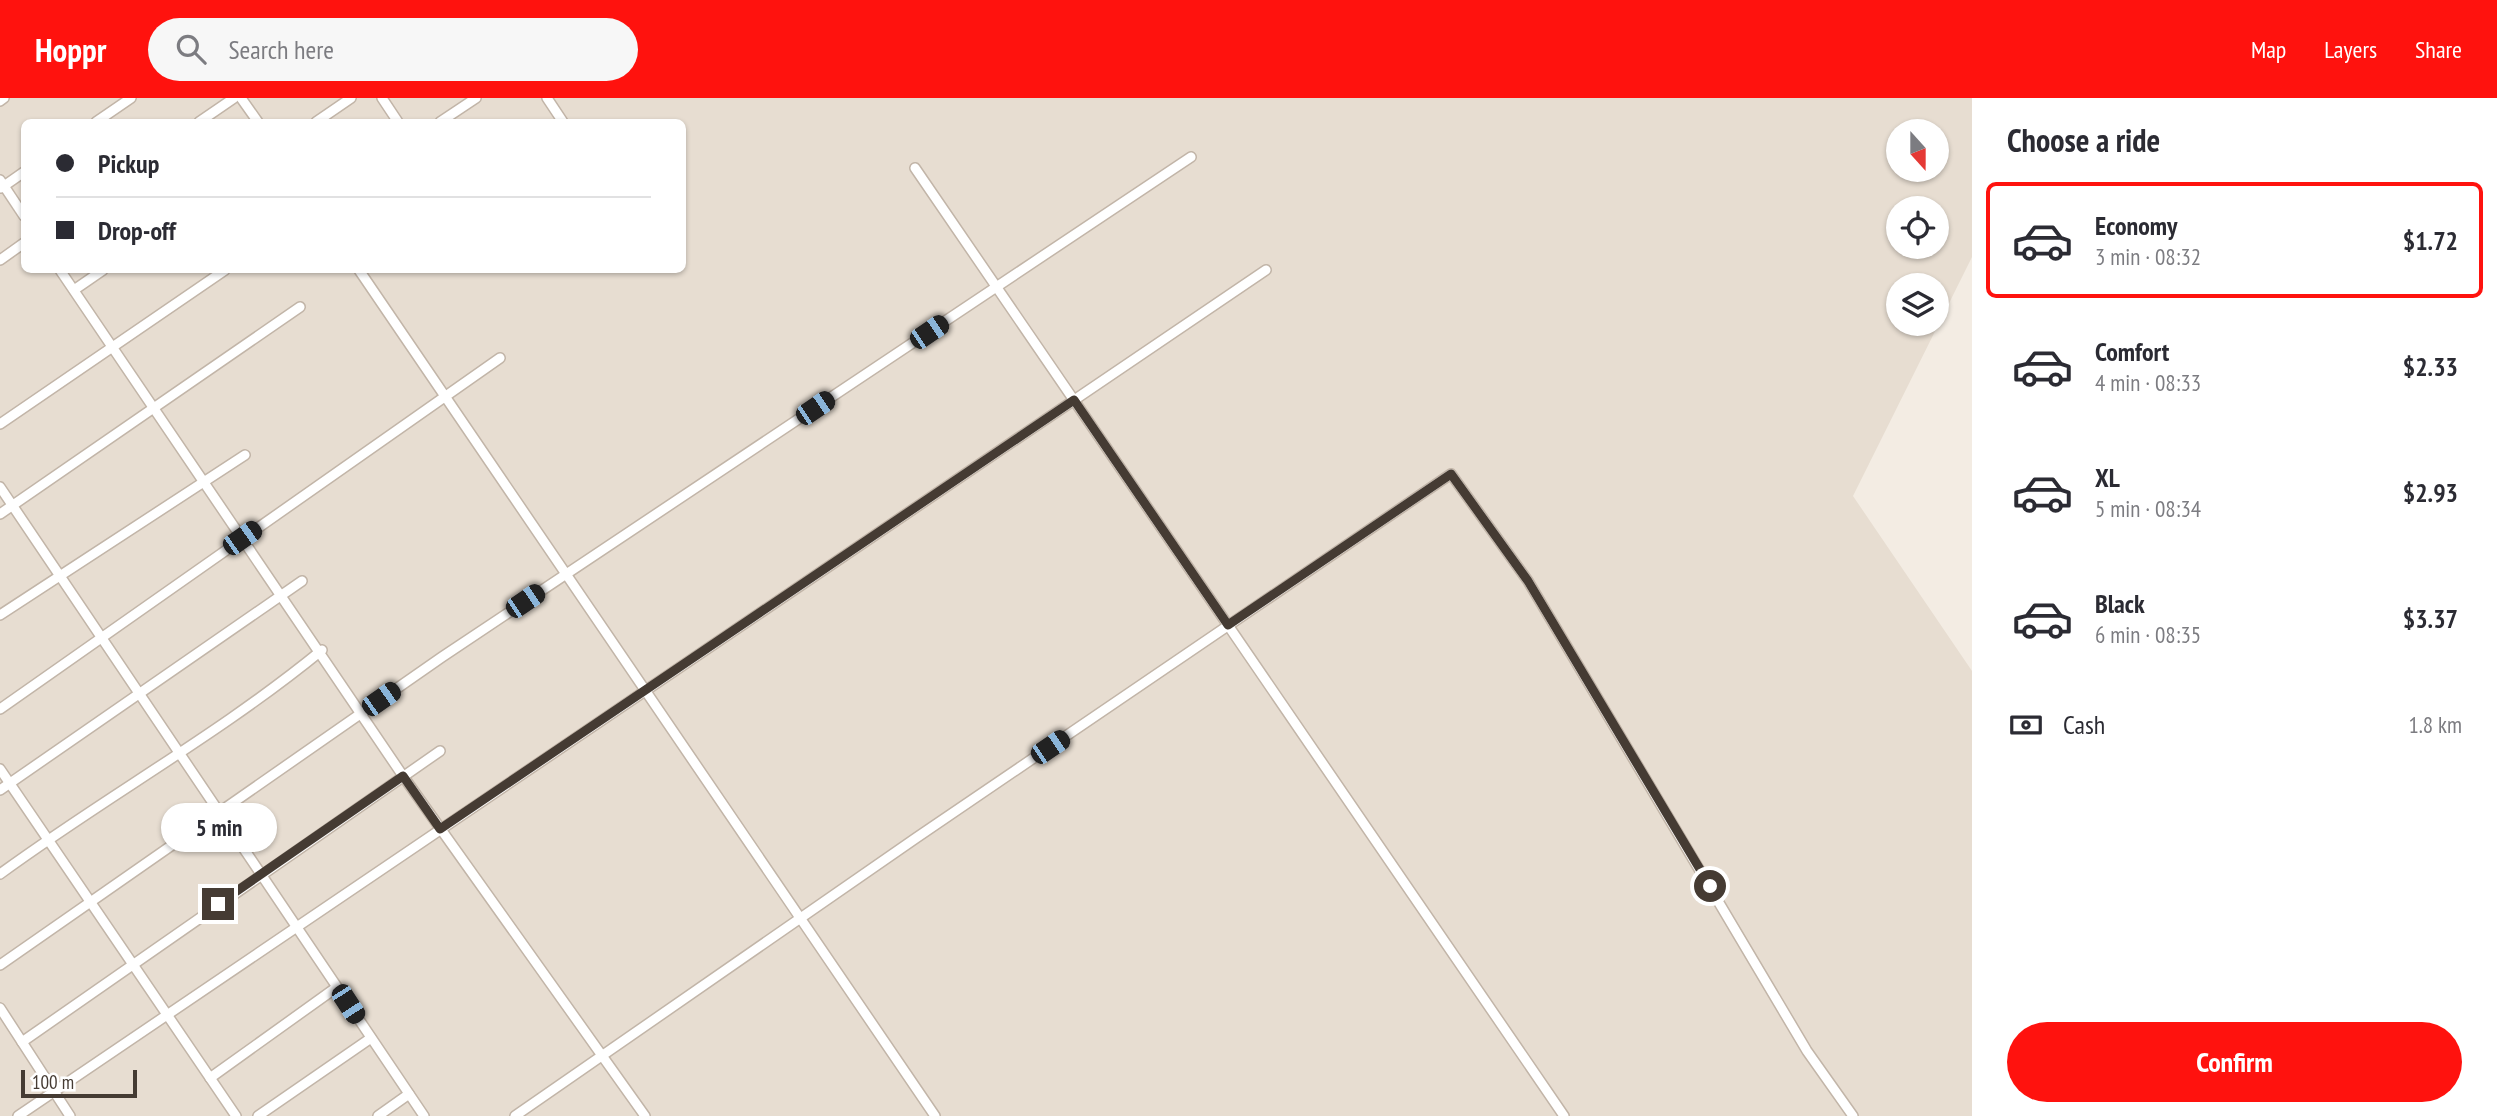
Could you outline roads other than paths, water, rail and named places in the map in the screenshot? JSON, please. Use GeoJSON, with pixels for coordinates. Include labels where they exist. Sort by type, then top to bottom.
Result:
{"type":"FeatureCollection","features":[{"type":"Feature","properties":{"kind":"street"},"geometry":{"type":"LineString","coordinates":[[0,101],[4,98]]}},
{"type":"Feature","properties":{"kind":"street"},"geometry":{"type":"LineString","coordinates":[[100,119],[131,98]]}},
{"type":"Feature","properties":{"kind":"street"},"geometry":{"type":"LineString","coordinates":[[202,119],[234,98]]}},
{"type":"Feature","properties":{"kind":"street"},"geometry":{"type":"LineString","coordinates":[[241,98],[256,119]]}},
{"type":"Feature","properties":{"kind":"street"},"geometry":{"type":"LineString","coordinates":[[320,119],[351,98]]}},
{"type":"Feature","properties":{"kind":"street"},"geometry":{"type":"LineString","coordinates":[[382,98],[396,119]]}},
{"type":"Feature","properties":{"kind":"street"},"geometry":{"type":"LineString","coordinates":[[444,119],[476,98]]}},
{"type":"Feature","properties":{"kind":"street"},"geometry":{"type":"LineString","coordinates":[[547,98],[561,119]]}},
{"type":"Feature","properties":{"kind":"street"},"geometry":{"type":"LineString","coordinates":[[0,965],[360,713],[1191,157]]}},
{"type":"Feature","properties":{"kind":"street"},"geometry":{"type":"LineString","coordinates":[[915,168],[1564,1116]]}},
{"type":"Feature","properties":{"kind":"street"},"geometry":{"type":"LineString","coordinates":[[21,174],[1,185],[21,212]]}},
{"type":"Feature","properties":{"kind":"street"},"geometry":{"type":"LineString","coordinates":[[0,260],[21,245]]}},
{"type":"Feature","properties":{"kind":"street"},"geometry":{"type":"LineString","coordinates":[[18,1116],[1266,270]]}},
{"type":"Feature","properties":{"kind":"street"},"geometry":{"type":"LineString","coordinates":[[62,273],[403,776],[645,1116]]}},
{"type":"Feature","properties":{"kind":"street"},"geometry":{"type":"LineString","coordinates":[[74,290],[99,273]]}},
{"type":"Feature","properties":{"kind":"street"},"geometry":{"type":"LineString","coordinates":[[0,424],[221,273]]}},
{"type":"Feature","properties":{"kind":"street"},"geometry":{"type":"LineString","coordinates":[[361,273],[935,1116]]}},
{"type":"Feature","properties":{"kind":"street"},"geometry":{"type":"LineString","coordinates":[[0,514],[300,307]]}},
{"type":"Feature","properties":{"kind":"street"},"geometry":{"type":"LineString","coordinates":[[0,709],[500,358]]}},
{"type":"Feature","properties":{"kind":"street"},"geometry":{"type":"LineString","coordinates":[[0,615],[245,455]]}},
{"type":"Feature","properties":{"kind":"street"},"geometry":{"type":"LineString","coordinates":[[515,1116],[1451,474],[1528,581],[1807,1051],[1853,1116]]}},
{"type":"Feature","properties":{"kind":"street"},"geometry":{"type":"LineString","coordinates":[[0,487],[424,1116]]}},
{"type":"Feature","properties":{"kind":"street"},"geometry":{"type":"LineString","coordinates":[[0,790],[302,581]]}},
{"type":"Feature","properties":{"kind":"street"},"geometry":{"type":"LineString","coordinates":[[0,874],[47,839],[180,754],[320,651]]}},
{"type":"Feature","properties":{"kind":"street"},"geometry":{"type":"LineString","coordinates":[[22,1042],[440,751]]}},
{"type":"Feature","properties":{"kind":"street"},"geometry":{"type":"LineString","coordinates":[[0,769],[236,1116]]}},
{"type":"Feature","properties":{"kind":"street"},"geometry":{"type":"LineString","coordinates":[[210,1078],[337,987]]}},
{"type":"Feature","properties":{"kind":"street"},"geometry":{"type":"LineString","coordinates":[[0,1008],[70,1116]]}},
{"type":"Feature","properties":{"kind":"street"},"geometry":{"type":"LineString","coordinates":[[258,1116],[371,1038]]}},
{"type":"Feature","properties":{"kind":"street"},"geometry":{"type":"LineString","coordinates":[[378,1116],[409,1094]]}}]}
